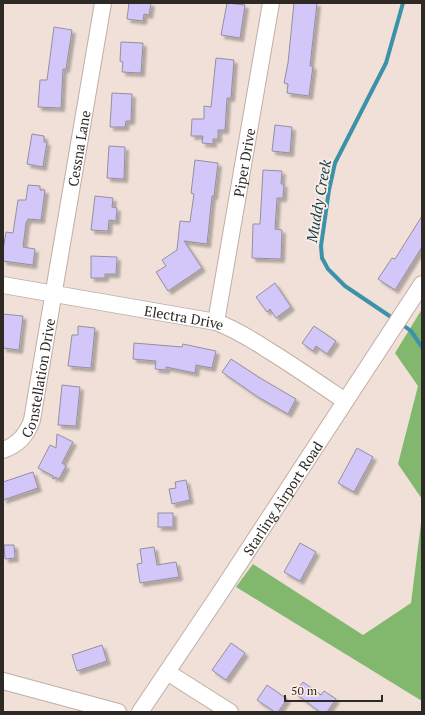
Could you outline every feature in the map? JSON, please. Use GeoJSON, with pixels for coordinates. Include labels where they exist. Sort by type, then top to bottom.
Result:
{"type":"FeatureCollection","features":[{"type":"Feature","properties":{"kind":"street","name":"Cessna Lane"},"geometry":{"type":"LineString","coordinates":[[53,293],[103,3]]}},
{"type":"Feature","properties":{"kind":"street","name":"Piper Drive"},"geometry":{"type":"LineString","coordinates":[[216,322],[271,3]]}},
{"type":"Feature","properties":{"kind":"street","name":"Starling Airport Road"},"geometry":{"type":"LineString","coordinates":[[140,712],[422,284]]}},
{"type":"Feature","properties":{"kind":"street","name":"Electra Drive"},"geometry":{"type":"LineString","coordinates":[[3,285],[216,322],[233,328],[345,401]]}},
{"type":"Feature","properties":{"kind":"street","name":"Constellation Drive"},"geometry":{"type":"LineString","coordinates":[[3,450],[15,445],[26,434],[32,420],[53,293]]}},
{"type":"Feature","properties":{"kind":"street"},"geometry":{"type":"LineString","coordinates":[[167,672],[230,712]]}},
{"type":"Feature","properties":{"kind":"street"},"geometry":{"type":"LineString","coordinates":[[3,681],[118,712]]}},
{"type":"Feature","properties":{"kind":"green space"},"geometry":{"type":"Polygon","coordinates":[[[422,309],[422,499],[398,464],[418,386],[395,353],[422,309]]]}},
{"type":"Feature","properties":{"kind":"green space"},"geometry":{"type":"Polygon","coordinates":[[[422,515],[422,701],[236,587],[253,564],[363,635],[411,603],[422,515]]]}},
{"type":"Feature","properties":{"kind":"building"},"geometry":{"type":"Polygon","coordinates":[[[129,3],[151,3],[149,15],[144,14],[143,21],[127,19],[129,3]]]}},
{"type":"Feature","properties":{"kind":"building"},"geometry":{"type":"Polygon","coordinates":[[[227,3],[245,5],[240,38],[221,35],[227,3]]]}},
{"type":"Feature","properties":{"kind":"building"},"geometry":{"type":"Polygon","coordinates":[[[294,3],[317,3],[310,66],[313,66],[309,96],[287,93],[288,84],[284,83],[288,63],[294,3]]]}},
{"type":"Feature","properties":{"kind":"building"},"geometry":{"type":"Polygon","coordinates":[[[54,27],[72,30],[66,69],[63,69],[61,108],[38,107],[40,80],[47,80],[54,27]]]}},
{"type":"Feature","properties":{"kind":"building"},"geometry":{"type":"Polygon","coordinates":[[[121,42],[143,43],[141,73],[122,72],[123,62],[120,61],[121,42]]]}},
{"type":"Feature","properties":{"kind":"building"},"geometry":{"type":"Polygon","coordinates":[[[216,58],[234,60],[231,98],[227,98],[225,130],[218,130],[218,139],[213,139],[213,144],[202,143],[203,136],[191,136],[192,119],[204,119],[204,106],[211,107],[216,58]]]}},
{"type":"Feature","properties":{"kind":"building"},"geometry":{"type":"Polygon","coordinates":[[[112,93],[132,94],[131,121],[126,121],[125,127],[110,127],[112,93]]]}},
{"type":"Feature","properties":{"kind":"building"},"geometry":{"type":"Polygon","coordinates":[[[275,125],[292,127],[290,153],[272,151],[275,125]]]}},
{"type":"Feature","properties":{"kind":"building"},"geometry":{"type":"Polygon","coordinates":[[[32,134],[44,136],[44,142],[47,142],[43,167],[27,164],[32,134]]]}},
{"type":"Feature","properties":{"kind":"building"},"geometry":{"type":"Polygon","coordinates":[[[109,146],[125,147],[124,179],[107,178],[109,146]]]}},
{"type":"Feature","properties":{"kind":"building"},"geometry":{"type":"Polygon","coordinates":[[[195,160],[218,163],[214,196],[212,196],[207,244],[184,241],[202,268],[168,291],[156,272],[166,266],[162,260],[177,250],[180,221],[190,222],[194,194],[191,193],[195,160]]]}},
{"type":"Feature","properties":{"kind":"building"},"geometry":{"type":"Polygon","coordinates":[[[263,170],[282,171],[281,184],[284,184],[283,198],[277,198],[275,229],[282,230],[281,259],[252,258],[253,224],[260,224],[263,170]]]}},
{"type":"Feature","properties":{"kind":"building"},"geometry":{"type":"Polygon","coordinates":[[[28,185],[40,186],[40,190],[45,190],[41,220],[28,219],[26,223],[23,247],[35,249],[33,265],[3,261],[6,232],[13,233],[18,200],[26,200],[28,185]]]}},
{"type":"Feature","properties":{"kind":"building"},"geometry":{"type":"Polygon","coordinates":[[[95,196],[113,198],[112,207],[117,208],[116,221],[109,220],[108,231],[91,230],[95,196]]]}},
{"type":"Feature","properties":{"kind":"building"},"geometry":{"type":"Polygon","coordinates":[[[422,216],[422,247],[395,290],[378,279],[392,258],[395,259],[422,216]]]}},
{"type":"Feature","properties":{"kind":"building"},"geometry":{"type":"Polygon","coordinates":[[[91,256],[117,257],[116,274],[105,274],[105,278],[91,278],[91,256]]]}},
{"type":"Feature","properties":{"kind":"building"},"geometry":{"type":"Polygon","coordinates":[[[275,283],[291,307],[276,318],[270,309],[267,312],[256,297],[275,283]]]}},
{"type":"Feature","properties":{"kind":"building"},"geometry":{"type":"Polygon","coordinates":[[[3,314],[23,316],[19,350],[3,348],[3,314]]]}},
{"type":"Feature","properties":{"kind":"building"},"geometry":{"type":"Polygon","coordinates":[[[78,326],[95,328],[91,368],[68,366],[72,335],[78,335],[78,326]]]}},
{"type":"Feature","properties":{"kind":"building"},"geometry":{"type":"Polygon","coordinates":[[[314,326],[336,341],[327,354],[316,346],[313,351],[302,343],[314,326]]]}},
{"type":"Feature","properties":{"kind":"building"},"geometry":{"type":"Polygon","coordinates":[[[134,343],[182,347],[183,344],[216,351],[212,368],[196,365],[195,373],[166,367],[166,370],[155,369],[156,361],[133,359],[134,343]]]}},
{"type":"Feature","properties":{"kind":"building"},"geometry":{"type":"Polygon","coordinates":[[[231,359],[296,399],[288,414],[258,397],[222,372],[231,359]]]}},
{"type":"Feature","properties":{"kind":"building"},"geometry":{"type":"Polygon","coordinates":[[[62,385],[80,387],[76,426],[58,425],[62,385]]]}},
{"type":"Feature","properties":{"kind":"building"},"geometry":{"type":"Polygon","coordinates":[[[57,434],[73,442],[62,463],[66,466],[59,479],[55,477],[53,479],[53,476],[38,468],[50,445],[56,448],[57,434]]]}},
{"type":"Feature","properties":{"kind":"building"},"geometry":{"type":"Polygon","coordinates":[[[357,448],[373,457],[354,492],[338,483],[357,448]]]}},
{"type":"Feature","properties":{"kind":"building"},"geometry":{"type":"Polygon","coordinates":[[[33,472],[38,488],[3,500],[3,482],[33,472]]]}},
{"type":"Feature","properties":{"kind":"building"},"geometry":{"type":"Polygon","coordinates":[[[186,480],[190,500],[172,504],[169,489],[176,488],[175,482],[186,480]]]}},
{"type":"Feature","properties":{"kind":"building"},"geometry":{"type":"Polygon","coordinates":[[[158,513],[173,513],[173,527],[158,527],[158,513]]]}},
{"type":"Feature","properties":{"kind":"building"},"geometry":{"type":"Polygon","coordinates":[[[300,543],[316,552],[300,581],[284,572],[300,543]]]}},
{"type":"Feature","properties":{"kind":"building"},"geometry":{"type":"Polygon","coordinates":[[[4,545],[14,545],[15,558],[5,559],[4,545]]]}},
{"type":"Feature","properties":{"kind":"building"},"geometry":{"type":"Polygon","coordinates":[[[154,547],[157,565],[176,562],[179,577],[140,583],[137,564],[142,563],[140,549],[154,547]]]}},
{"type":"Feature","properties":{"kind":"building"},"geometry":{"type":"Polygon","coordinates":[[[231,643],[245,653],[226,680],[212,670],[231,643]]]}},
{"type":"Feature","properties":{"kind":"building"},"geometry":{"type":"Polygon","coordinates":[[[102,645],[107,661],[77,671],[72,655],[102,645]]]}},
{"type":"Feature","properties":{"kind":"building"},"geometry":{"type":"Polygon","coordinates":[[[303,682],[321,695],[324,691],[336,699],[327,712],[320,712],[295,693],[303,682]]]}},
{"type":"Feature","properties":{"kind":"building"},"geometry":{"type":"Polygon","coordinates":[[[267,685],[287,699],[278,712],[275,712],[257,700],[267,685]]]}},
{"type":"Feature","properties":{"kind":"waterway","name":"Muddy Creek"},"geometry":{"type":"LineString","coordinates":[[394,319],[345,286],[328,269],[322,258],[321,246],[329,190],[335,163],[386,63],[403,3]]}},
{"type":"Feature","properties":{"kind":"waterway","name":"Muddy Creek"},"geometry":{"type":"LineString","coordinates":[[400,323],[411,331],[422,347]]}}]}
